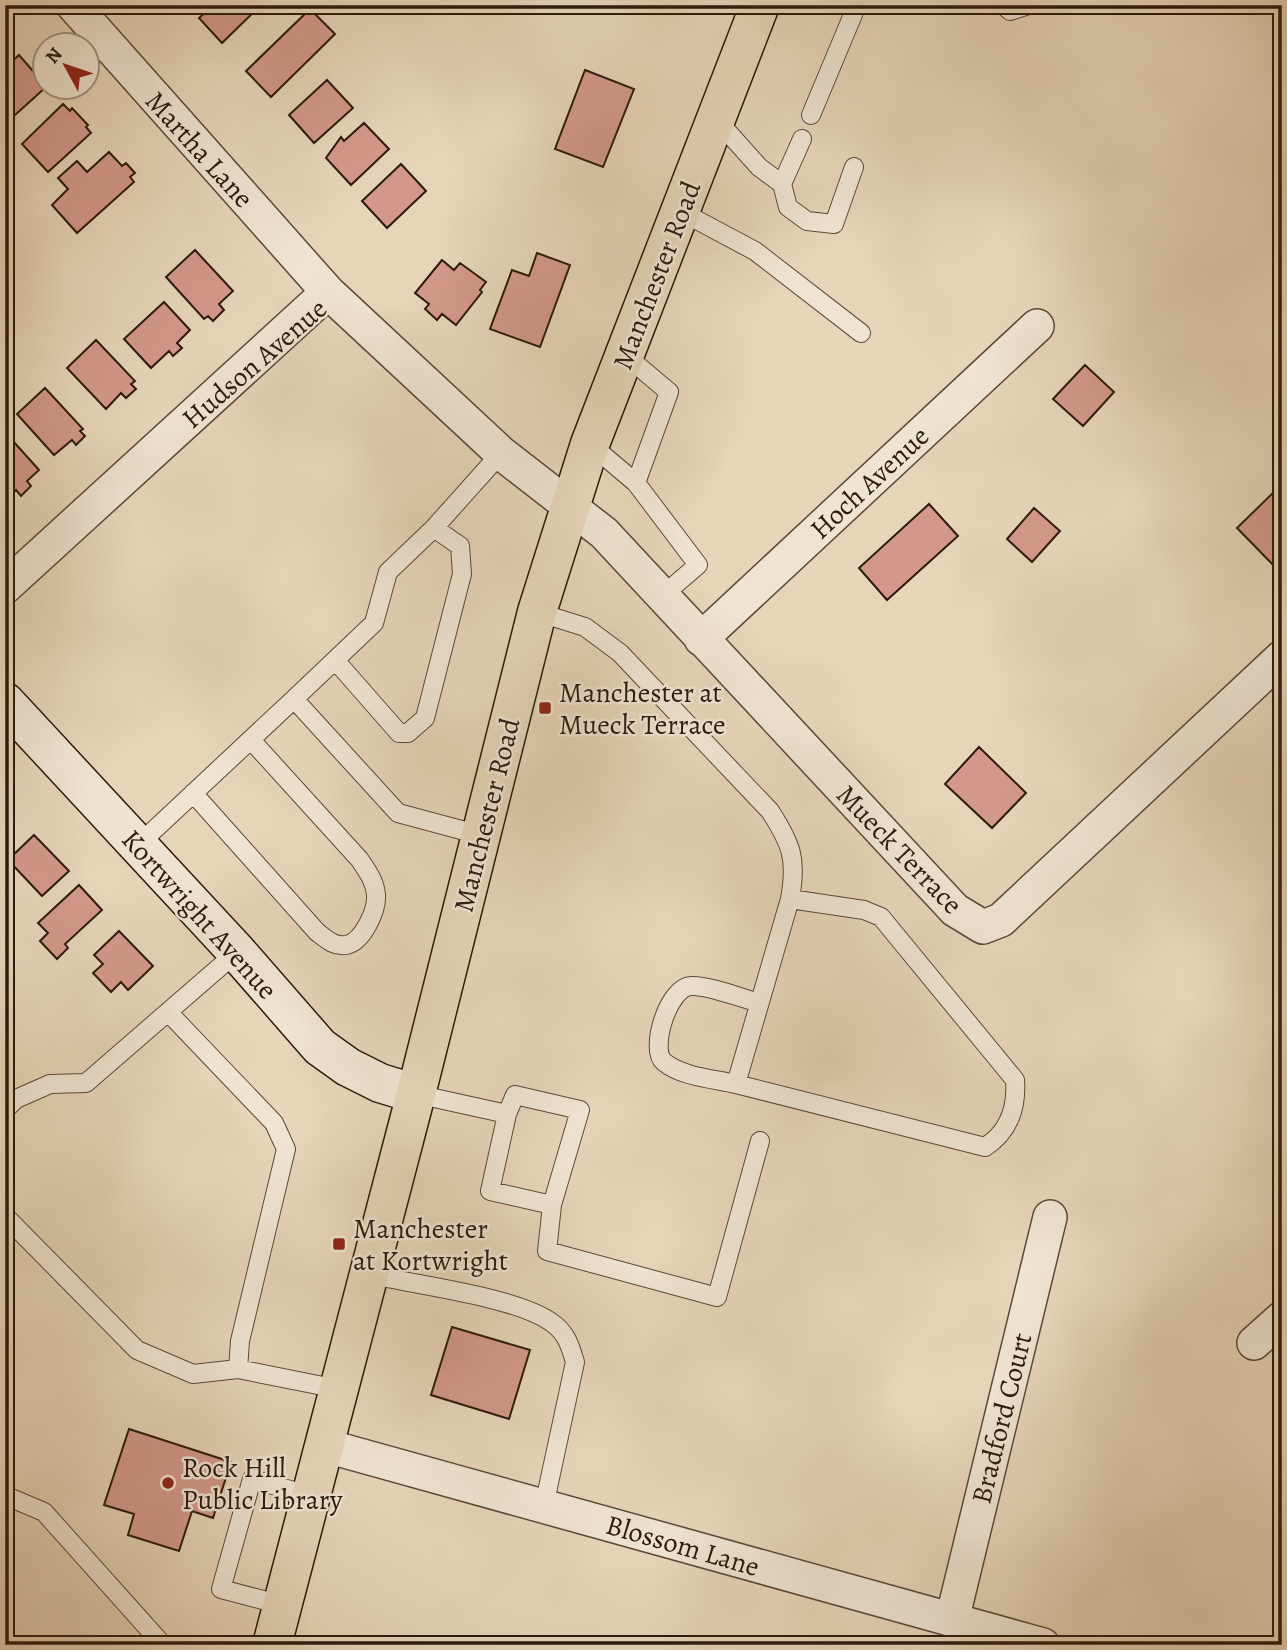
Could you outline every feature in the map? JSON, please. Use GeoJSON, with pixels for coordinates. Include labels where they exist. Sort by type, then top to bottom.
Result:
{"type":"FeatureCollection","features":[{"type":"Feature","properties":{"kind":"main road","name":"Manchester Road"},"geometry":{"type":"LineString","coordinates":[[272,1645],[416,1094],[537,612],[590,444],[761,5]]}},
{"type":"Feature","properties":{"kind":"street","name":"Martha Lane"},"geometry":{"type":"LineString","coordinates":[[73,5],[328,292]]}},
{"type":"Feature","properties":{"kind":"street","name":"Hudson Avenue"},"geometry":{"type":"LineString","coordinates":[[5,587],[328,292],[501,453],[569,506]]}},
{"type":"Feature","properties":{"kind":"street","name":"Hoch Avenue"},"geometry":{"type":"LineString","coordinates":[[701,639],[1037,326]]}},
{"type":"Feature","properties":{"kind":"street","name":"Mueck Terrace"},"geometry":{"type":"LineString","coordinates":[[569,506],[604,533],[955,910],[983,928],[1001,920],[1282,657]]}},
{"type":"Feature","properties":{"kind":"street","name":"Kortwright Avenue"},"geometry":{"type":"LineString","coordinates":[[5,702],[332,1057],[380,1083],[416,1094]]}},
{"type":"Feature","properties":{"kind":"street","name":"Bradford Court"},"geometry":{"type":"LineString","coordinates":[[953,1619],[1050,1217]]}},
{"type":"Feature","properties":{"kind":"street"},"geometry":{"type":"LineString","coordinates":[[1254,1343],[1282,1318]]}},
{"type":"Feature","properties":{"kind":"street","name":"Blossom Lane"},"geometry":{"type":"LineString","coordinates":[[323,1445],[1043,1645]]}},
{"type":"Feature","properties":{"kind":"lane"},"geometry":{"type":"LineString","coordinates":[[811,115],[857,5]]}},
{"type":"Feature","properties":{"kind":"lane"},"geometry":{"type":"LineString","coordinates":[[1003,5],[1010,11],[1029,5]]}},
{"type":"Feature","properties":{"kind":"lane"},"geometry":{"type":"LineString","coordinates":[[716,119],[759,167],[782,184]]}},
{"type":"Feature","properties":{"kind":"lane"},"geometry":{"type":"LineString","coordinates":[[802,139],[782,184],[788,207],[807,221],[834,224],[854,167]]}},
{"type":"Feature","properties":{"kind":"lane"},"geometry":{"type":"LineString","coordinates":[[680,211],[755,251],[861,333]]}},
{"type":"Feature","properties":{"kind":"lane"},"geometry":{"type":"LineString","coordinates":[[625,355],[669,392],[636,483]]}},
{"type":"Feature","properties":{"kind":"lane"},"geometry":{"type":"LineString","coordinates":[[590,444],[636,483],[698,565],[662,596]]}},
{"type":"Feature","properties":{"kind":"lane"},"geometry":{"type":"LineString","coordinates":[[138,845],[374,623],[388,572],[434,528],[501,453]]}},
{"type":"Feature","properties":{"kind":"lane"},"geometry":{"type":"LineString","coordinates":[[335,660],[399,733],[408,733],[425,718],[461,574],[460,546],[434,528]]}},
{"type":"Feature","properties":{"kind":"lane"},"geometry":{"type":"LineString","coordinates":[[537,612],[585,627],[620,653],[770,811],[790,841],[795,869],[790,899],[736,1084]]}},
{"type":"Feature","properties":{"kind":"lane"},"geometry":{"type":"LineString","coordinates":[[295,699],[398,813],[480,835]]}},
{"type":"Feature","properties":{"kind":"lane"},"geometry":{"type":"LineString","coordinates":[[193,793],[317,932],[332,944],[348,945],[359,938],[369,921],[376,897],[373,880],[360,860],[251,740]]}},
{"type":"Feature","properties":{"kind":"lane"},"geometry":{"type":"LineString","coordinates":[[759,1003],[691,986],[679,990],[671,998],[657,1049],[662,1061],[675,1069],[985,1147],[998,1139],[1008,1124],[1016,1099],[1015,1080],[881,917],[864,910],[790,899]]}},
{"type":"Feature","properties":{"kind":"lane"},"geometry":{"type":"LineString","coordinates":[[5,1110],[16,1100],[50,1084],[86,1083],[237,952]]}},
{"type":"Feature","properties":{"kind":"lane"},"geometry":{"type":"LineString","coordinates":[[168,1012],[274,1123],[286,1149],[240,1341],[239,1368]]}},
{"type":"Feature","properties":{"kind":"lane"},"geometry":{"type":"LineString","coordinates":[[416,1094],[507,1114]]}},
{"type":"Feature","properties":{"kind":"lane"},"geometry":{"type":"LineString","coordinates":[[552,1205],[490,1191],[507,1114],[515,1095],[580,1110],[552,1205],[547,1251],[717,1297],[760,1142]]}},
{"type":"Feature","properties":{"kind":"lane"},"geometry":{"type":"LineString","coordinates":[[5,1216],[137,1350],[193,1374],[239,1368],[338,1389]]}},
{"type":"Feature","properties":{"kind":"lane"},"geometry":{"type":"LineString","coordinates":[[367,1274],[528,1309],[552,1322],[569,1340],[575,1362],[544,1506]]}},
{"type":"Feature","properties":{"kind":"lane"},"geometry":{"type":"LineString","coordinates":[[282,1605],[221,1589],[252,1479],[311,1496]]}},
{"type":"Feature","properties":{"kind":"lane"},"geometry":{"type":"LineString","coordinates":[[5,1503],[11,1498],[44,1511],[163,1645]]}},
{"type":"Feature","properties":{"kind":"building"},"geometry":{"type":"Polygon","coordinates":[[[208,5],[261,5],[222,43],[199,18],[210,8],[208,5]]]}},
{"type":"Feature","properties":{"kind":"building"},"geometry":{"type":"Polygon","coordinates":[[[310,9],[335,34],[271,97],[246,71],[310,9]]]}},
{"type":"Feature","properties":{"kind":"building"},"geometry":{"type":"Polygon","coordinates":[[[19,55],[32,70],[32,100],[5,124],[5,68],[19,55]]]}},
{"type":"Feature","properties":{"kind":"building"},"geometry":{"type":"Polygon","coordinates":[[[585,70],[634,89],[603,167],[555,149],[585,70]]]}},
{"type":"Feature","properties":{"kind":"building"},"geometry":{"type":"Polygon","coordinates":[[[327,80],[353,108],[314,143],[289,115],[327,80]]]}},
{"type":"Feature","properties":{"kind":"building"},"geometry":{"type":"Polygon","coordinates":[[[63,104],[70,111],[72,108],[88,125],[86,127],[91,133],[48,172],[22,144],[63,104]]]}},
{"type":"Feature","properties":{"kind":"building"},"geometry":{"type":"Polygon","coordinates":[[[364,123],[389,149],[351,185],[326,158],[341,137],[344,141],[364,123]]]}},
{"type":"Feature","properties":{"kind":"building"},"geometry":{"type":"Polygon","coordinates":[[[109,152],[122,166],[126,163],[135,173],[130,177],[134,182],[77,233],[52,205],[68,189],[58,178],[77,161],[87,172],[109,152]]]}},
{"type":"Feature","properties":{"kind":"building"},"geometry":{"type":"Polygon","coordinates":[[[401,164],[426,191],[387,228],[362,201],[401,164]]]}},
{"type":"Feature","properties":{"kind":"building"},"geometry":{"type":"Polygon","coordinates":[[[195,250],[233,291],[219,304],[224,310],[213,321],[208,316],[204,319],[166,277],[195,250]]]}},
{"type":"Feature","properties":{"kind":"building"},"geometry":{"type":"Polygon","coordinates":[[[537,253],[570,265],[540,347],[490,329],[512,270],[529,276],[537,253]]]}},
{"type":"Feature","properties":{"kind":"building"},"geometry":{"type":"Polygon","coordinates":[[[442,260],[454,270],[460,263],[486,282],[480,290],[482,292],[456,325],[442,314],[437,320],[425,309],[429,304],[415,293],[442,260]]]}},
{"type":"Feature","properties":{"kind":"building"},"geometry":{"type":"Polygon","coordinates":[[[164,302],[190,330],[177,343],[182,348],[173,356],[169,351],[151,368],[124,339],[164,302]]]}},
{"type":"Feature","properties":{"kind":"building"},"geometry":{"type":"Polygon","coordinates":[[[96,340],[135,381],[131,384],[136,389],[126,398],[121,393],[106,409],[67,368],[96,340]]]}},
{"type":"Feature","properties":{"kind":"building"},"geometry":{"type":"Polygon","coordinates":[[[1085,365],[1114,392],[1083,426],[1053,399],[1085,365]]]}},
{"type":"Feature","properties":{"kind":"building"},"geometry":{"type":"Polygon","coordinates":[[[45,388],[83,429],[80,431],[85,436],[76,445],[72,440],[54,455],[17,414],[45,388]]]}},
{"type":"Feature","properties":{"kind":"building"},"geometry":{"type":"Polygon","coordinates":[[[13,441],[39,470],[27,481],[31,486],[21,496],[16,490],[5,501],[5,449],[13,441]]]}},
{"type":"Feature","properties":{"kind":"building"},"geometry":{"type":"Polygon","coordinates":[[[1279,487],[1282,490],[1281,573],[1237,528],[1279,487]]]}},
{"type":"Feature","properties":{"kind":"building"},"geometry":{"type":"Polygon","coordinates":[[[929,504],[958,536],[887,600],[859,568],[929,504]]]}},
{"type":"Feature","properties":{"kind":"building"},"geometry":{"type":"Polygon","coordinates":[[[1034,508],[1060,531],[1032,562],[1007,539],[1034,508]]]}},
{"type":"Feature","properties":{"kind":"building"},"geometry":{"type":"Polygon","coordinates":[[[979,747],[1026,793],[992,828],[945,784],[979,747]]]}},
{"type":"Feature","properties":{"kind":"building"},"geometry":{"type":"Polygon","coordinates":[[[34,835],[69,871],[42,896],[8,860],[34,835]]]}},
{"type":"Feature","properties":{"kind":"building"},"geometry":{"type":"Polygon","coordinates":[[[79,885],[102,910],[65,944],[68,948],[57,959],[40,941],[48,933],[38,923],[79,885]]]}},
{"type":"Feature","properties":{"kind":"building"},"geometry":{"type":"Polygon","coordinates":[[[119,931],[153,966],[128,990],[121,982],[111,992],[93,973],[103,964],[94,955],[119,931]]]}},
{"type":"Feature","properties":{"kind":"building"},"geometry":{"type":"Polygon","coordinates":[[[452,1327],[530,1350],[509,1419],[431,1395],[452,1327]]]}},
{"type":"Feature","properties":{"kind":"building","name":"Rock Hill Public Library"},"geometry":{"type":"Polygon","coordinates":[[[129,1429],[231,1462],[213,1518],[192,1511],[179,1551],[128,1535],[134,1514],[104,1505],[129,1429]]]}},
{"type":"Feature","properties":{"kind":"place","name":"Manchester at Mueck Terrace"},"geometry":{"type":"Point","coordinates":[545,708]}},
{"type":"Feature","properties":{"kind":"place","name":"Manchester at Kortwright"},"geometry":{"type":"Point","coordinates":[339,1244]}},
{"type":"Feature","properties":{"kind":"place","name":"Rock Hill Public Library"},"geometry":{"type":"Point","coordinates":[168,1483]}}]}
